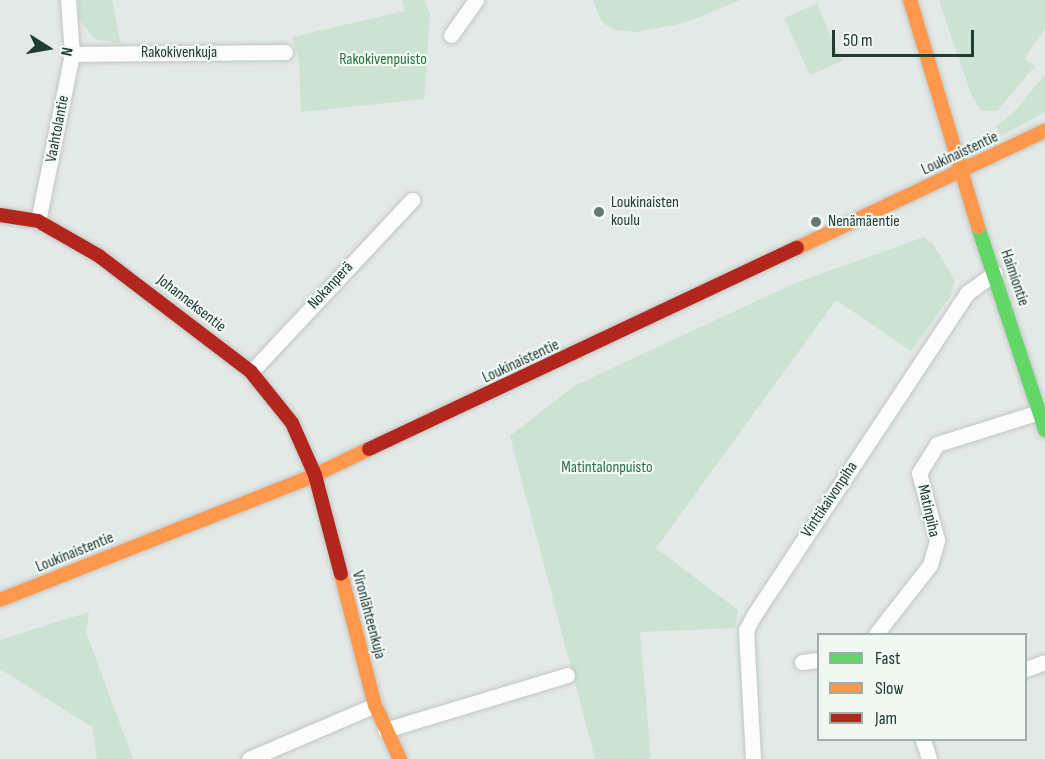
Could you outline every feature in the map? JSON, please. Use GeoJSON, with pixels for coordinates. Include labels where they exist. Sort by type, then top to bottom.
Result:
{"type":"FeatureCollection","features":[{"type":"Feature","properties":{"kind":"street","name":"Vaahtolantie"},"geometry":{"type":"LineString","coordinates":[[38,221],[72,54],[69,0]]}},
{"type":"Feature","properties":{"kind":"street"},"geometry":{"type":"LineString","coordinates":[[451,35],[476,0]]}},
{"type":"Feature","properties":{"kind":"street"},"geometry":{"type":"LineString","coordinates":[[910,0],[962,172]]}},
{"type":"Feature","properties":{"kind":"street","name":"Rakokivenkuja"},"geometry":{"type":"LineString","coordinates":[[72,54],[285,52]]}},
{"type":"Feature","properties":{"kind":"street","name":"Loukinaistentie"},"geometry":{"type":"LineString","coordinates":[[0,600],[315,475],[1045,131]]}},
{"type":"Feature","properties":{"kind":"street","name":"Haimiontie"},"geometry":{"type":"LineString","coordinates":[[962,172],[1045,430]]}},
{"type":"Feature","properties":{"kind":"street","name":"Nokanperä"},"geometry":{"type":"LineString","coordinates":[[251,372],[412,200]]}},
{"type":"Feature","properties":{"kind":"street","name":"Johanneksentie"},"geometry":{"type":"LineString","coordinates":[[0,215],[38,221],[126,274],[251,372],[292,423],[315,475]]}},
{"type":"Feature","properties":{"kind":"street","name":"Vinttikaivonpiha"},"geometry":{"type":"LineString","coordinates":[[753,759],[746,630],[967,292],[995,273]]}},
{"type":"Feature","properties":{"kind":"street","name":"Matinpiha"},"geometry":{"type":"LineString","coordinates":[[877,633],[930,565],[937,540],[920,473],[938,444],[1039,412]]}},
{"type":"Feature","properties":{"kind":"street","name":"Vironlähteenkuja"},"geometry":{"type":"LineString","coordinates":[[315,475],[375,705],[400,759]]}},
{"type":"Feature","properties":{"kind":"street"},"geometry":{"type":"LineString","coordinates":[[802,662],[817,660]]}},
{"type":"Feature","properties":{"kind":"street"},"geometry":{"type":"LineString","coordinates":[[1027,669],[1045,662]]}},
{"type":"Feature","properties":{"kind":"street"},"geometry":{"type":"LineString","coordinates":[[385,730],[567,675]]}},
{"type":"Feature","properties":{"kind":"street"},"geometry":{"type":"LineString","coordinates":[[249,759],[375,705]]}},
{"type":"Feature","properties":{"kind":"street"},"geometry":{"type":"LineString","coordinates":[[923,741],[929,759]]}},
{"type":"Feature","properties":{"kind":"green space"},"geometry":{"type":"Polygon","coordinates":[[[78,0],[112,0],[121,44],[95,39],[79,19],[78,0]]]}},
{"type":"Feature","properties":{"kind":"green space","name":"Rakokivenpuisto"},"geometry":{"type":"Polygon","coordinates":[[[402,0],[424,0],[430,14],[424,99],[301,112],[299,59],[292,37],[405,11],[402,0]]]}},
{"type":"Feature","properties":{"kind":"green space"},"geometry":{"type":"Polygon","coordinates":[[[593,0],[740,0],[684,23],[636,32],[614,30],[601,21],[593,0]]]}},
{"type":"Feature","properties":{"kind":"green space"},"geometry":{"type":"Polygon","coordinates":[[[939,0],[1045,0],[1045,28],[1024,59],[1035,66],[997,111],[981,111],[971,94],[939,0]]]}},
{"type":"Feature","properties":{"kind":"green space"},"geometry":{"type":"Polygon","coordinates":[[[817,4],[842,61],[810,75],[784,18],[817,4]]]}},
{"type":"Feature","properties":{"kind":"green space"},"geometry":{"type":"Polygon","coordinates":[[[1045,74],[1045,112],[1001,136],[996,127],[1017,109],[1045,74]]]}},
{"type":"Feature","properties":{"kind":"green space","name":"Matintalonpuisto"},"geometry":{"type":"Polygon","coordinates":[[[924,237],[933,244],[955,281],[950,297],[911,351],[836,300],[656,548],[738,610],[735,628],[640,632],[651,759],[595,759],[510,436],[574,386],[793,284],[924,237]]]}},
{"type":"Feature","properties":{"kind":"green space"},"geometry":{"type":"Polygon","coordinates":[[[89,612],[86,632],[133,759],[97,759],[92,727],[0,669],[0,640],[89,612]]]}},
{"type":"Feature","properties":{"kind":"traffic: fast"},"geometry":{"type":"LineString","coordinates":[[978,227],[1045,430]]}},
{"type":"Feature","properties":{"kind":"traffic: slow"},"geometry":{"type":"LineString","coordinates":[[910,0],[978,227]]}},
{"type":"Feature","properties":{"kind":"traffic: slow"},"geometry":{"type":"LineString","coordinates":[[797,248],[1045,131]]}},
{"type":"Feature","properties":{"kind":"traffic: slow"},"geometry":{"type":"LineString","coordinates":[[0,600],[315,475],[369,449]]}},
{"type":"Feature","properties":{"kind":"traffic: slow"},"geometry":{"type":"LineString","coordinates":[[341,574],[375,705],[400,759]]}},
{"type":"Feature","properties":{"kind":"traffic: jam"},"geometry":{"type":"LineString","coordinates":[[0,215],[38,221],[99,256],[251,372],[292,423],[315,475],[341,574]]}},
{"type":"Feature","properties":{"kind":"traffic: jam"},"geometry":{"type":"LineString","coordinates":[[369,449],[797,248]]}},
{"type":"Feature","properties":{"kind":"place","name":"Loukinaisten koulu"},"geometry":{"type":"Point","coordinates":[599,212]}},
{"type":"Feature","properties":{"kind":"place","name":"Nenämäentie"},"geometry":{"type":"Point","coordinates":[816,222]}}]}
